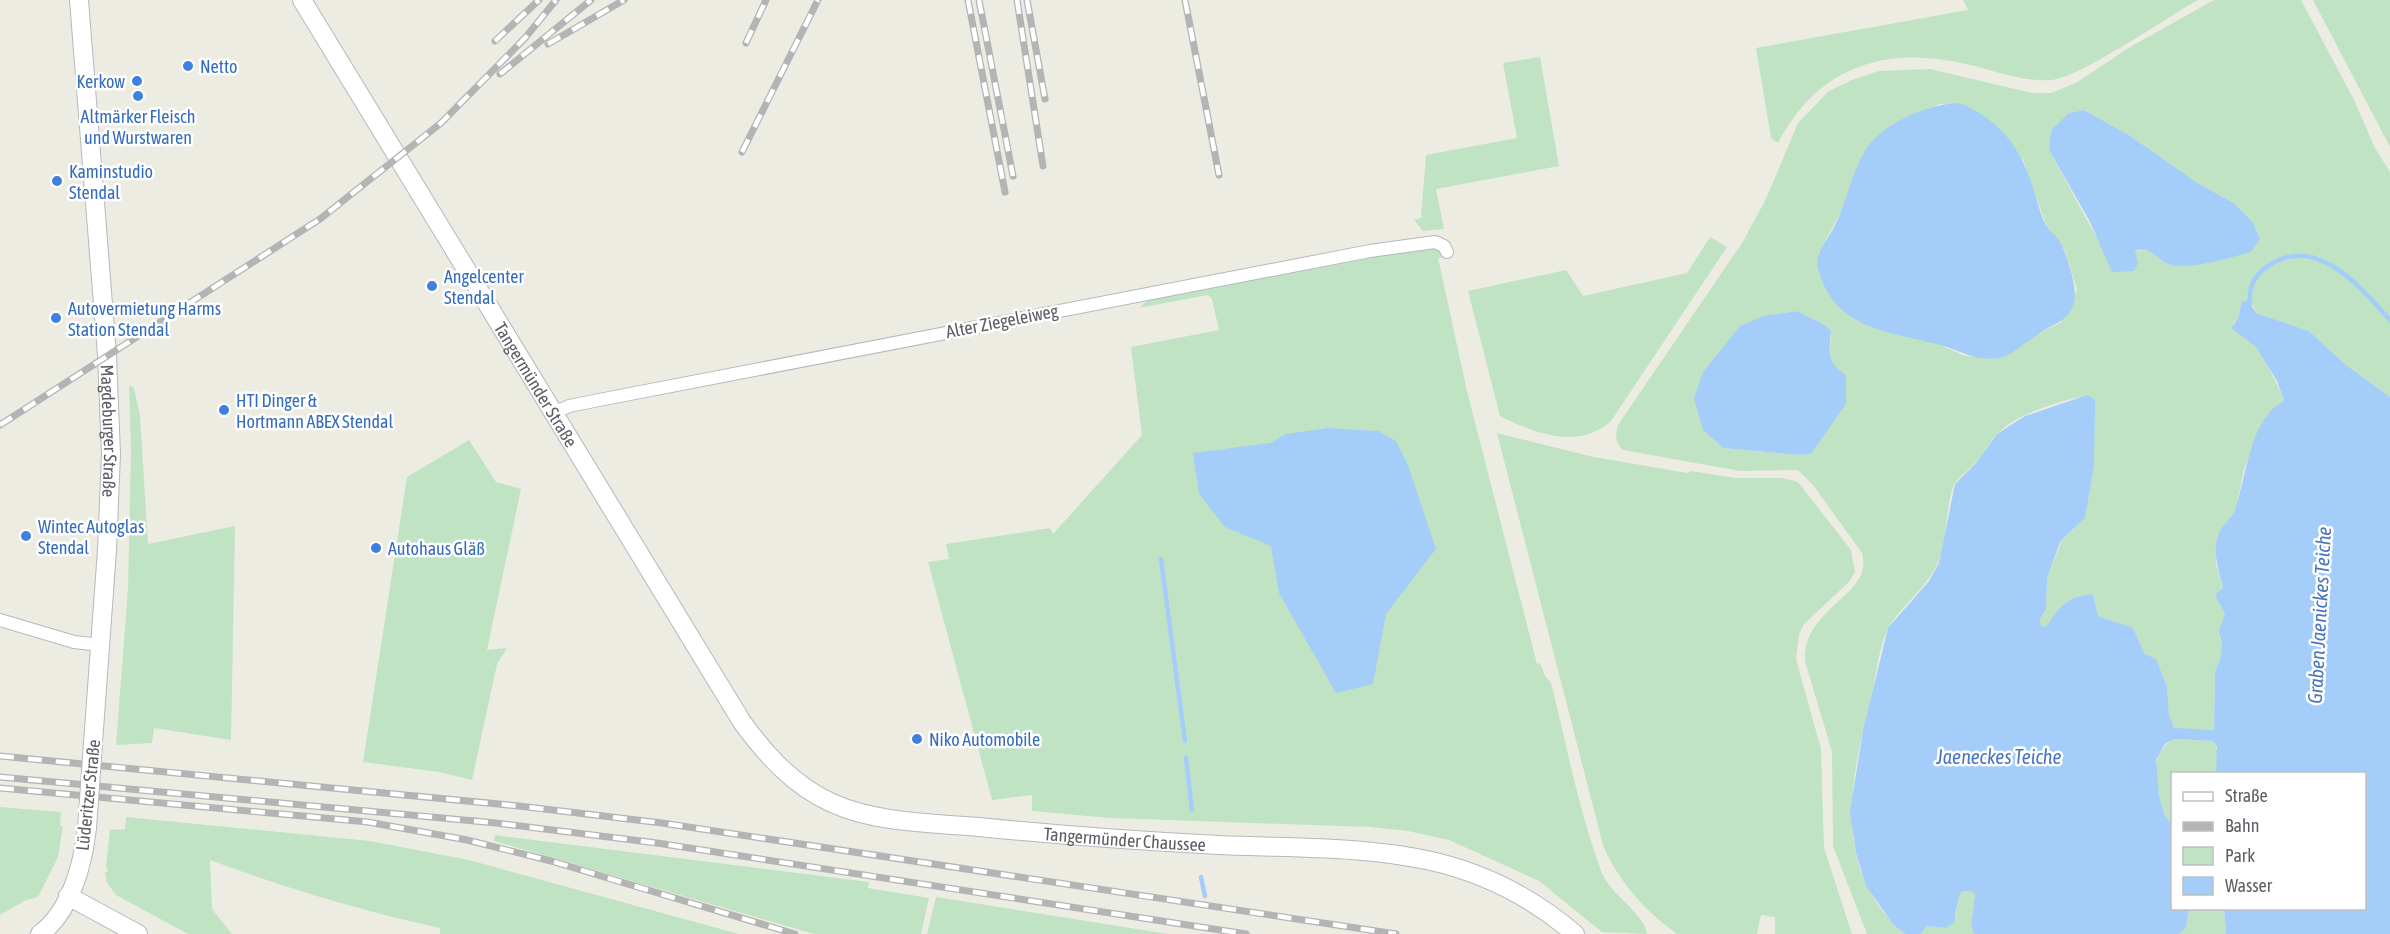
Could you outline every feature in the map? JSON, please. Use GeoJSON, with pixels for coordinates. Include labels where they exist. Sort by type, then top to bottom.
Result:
{"type":"FeatureCollection","features":[{"type":"Feature","properties":{"kind":"main road","name":"Magdeburger Straße"},"geometry":{"type":"LineString","coordinates":[[78,0],[111,424],[111,497],[100,645]]}},
{"type":"Feature","properties":{"kind":"main road","name":"Tangermünder Straße"},"geometry":{"type":"LineString","coordinates":[[302,0],[715,677]]}},
{"type":"Feature","properties":{"kind":"main road","name":"Lüderitzer Straße"},"geometry":{"type":"LineString","coordinates":[[40,934],[57,916],[81,863],[87,828],[100,645]]}},
{"type":"Feature","properties":{"kind":"main road","name":"Tangermünder Chaussee"},"geometry":{"type":"LineString","coordinates":[[715,677],[742,722],[771,759],[801,785],[825,800],[851,810],[893,818],[1096,838],[1386,851],[1432,860],[1470,871],[1504,886],[1549,914],[1575,934]]}},
{"type":"Feature","properties":{"kind":"main road"},"geometry":{"type":"LineString","coordinates":[[68,896],[138,934]]}},
{"type":"Feature","properties":{"kind":"street","name":"Alter Ziegeleiweg"},"geometry":{"type":"LineString","coordinates":[[554,413],[569,406],[623,395],[1370,251],[1424,242],[1444,246],[1448,252]]}},
{"type":"Feature","properties":{"kind":"street"},"geometry":{"type":"LineString","coordinates":[[0,620],[74,642],[100,645]]}},
{"type":"Feature","properties":{"kind":"green space"},"geometry":{"type":"Polygon","coordinates":[[[1963,0],[2198,0],[2082,69],[2051,80],[2018,77],[1936,59],[1908,58],[1881,61],[1856,68],[1833,80],[1813,96],[1794,117],[1778,143],[1771,138],[1756,48],[1968,10],[1963,0]]]}},
{"type":"Feature","properties":{"kind":"green space"},"geometry":{"type":"Polygon","coordinates":[[[2214,0],[2301,0],[2354,100],[2375,148],[2390,172],[2390,397],[2346,365],[2309,331],[2256,313],[2253,305],[2241,302],[2239,316],[2233,323],[2235,328],[2255,346],[2275,380],[2284,401],[2256,437],[2244,469],[2236,508],[2217,536],[2216,564],[2223,588],[2216,598],[2225,614],[2220,638],[2222,645],[2220,660],[2215,671],[2214,730],[2174,729],[2169,714],[2167,686],[2156,660],[2145,654],[2133,628],[2098,616],[2093,594],[2076,598],[2065,604],[2046,628],[2041,626],[2040,619],[2046,610],[2047,579],[2061,542],[2085,518],[2095,399],[2087,395],[2038,409],[2015,420],[1996,435],[1977,461],[1955,483],[1940,558],[1925,583],[1894,619],[1886,633],[1881,650],[1858,757],[1853,789],[1852,821],[1856,852],[1865,881],[1881,908],[1905,934],[1867,934],[1833,846],[1832,752],[1805,661],[1807,642],[1815,627],[1858,580],[1863,568],[1862,553],[1813,485],[1798,470],[1740,471],[1623,450],[1616,439],[1618,425],[1742,243],[1765,201],[1798,123],[1829,91],[1854,79],[1879,71],[1930,69],[2032,93],[2051,93],[2076,83],[2130,47],[2214,0]],[[1958,103],[1940,104],[1902,119],[1843,208],[1818,254],[1945,347],[1965,356],[2002,357],[2041,332],[2060,323],[2077,290],[2065,250],[2047,227],[2023,160],[1958,103]],[[2084,110],[2069,113],[2051,130],[2049,150],[2099,242],[2135,251],[2149,250],[2172,265],[2234,203],[2199,184],[2129,135],[2084,110]],[[1798,311],[1763,316],[1703,372],[1703,430],[1723,448],[1799,455],[1811,454],[1834,367],[1830,355],[1831,331],[1823,324],[1798,311]]]}},
{"type":"Feature","properties":{"kind":"green space"},"geometry":{"type":"Polygon","coordinates":[[[2313,0],[2390,0],[2390,147],[2313,0]]]}},
{"type":"Feature","properties":{"kind":"green space"},"geometry":{"type":"Polygon","coordinates":[[[1540,57],[1559,166],[1436,189],[1444,229],[1423,231],[1414,220],[1421,218],[1426,155],[1517,138],[1503,63],[1540,57]]]}},
{"type":"Feature","properties":{"kind":"green space"},"geometry":{"type":"Polygon","coordinates":[[[1710,237],[1727,247],[1611,421],[1598,430],[1571,437],[1542,433],[1500,416],[1468,291],[1566,270],[1583,296],[1687,273],[1710,237]]]}},
{"type":"Feature","properties":{"kind":"green space"},"geometry":{"type":"Polygon","coordinates":[[[1434,246],[1444,257],[1438,258],[1467,391],[1537,664],[1540,663],[1545,676],[1551,683],[1594,850],[1606,881],[1641,919],[1647,934],[1602,932],[1539,881],[1449,840],[1408,831],[1369,827],[1110,818],[1032,811],[1032,795],[992,800],[928,562],[949,559],[946,544],[1050,528],[1053,534],[1142,435],[1131,347],[1219,330],[1212,299],[1208,295],[1139,308],[1149,299],[1434,246]]]}},
{"type":"Feature","properties":{"kind":"green space"},"geometry":{"type":"Polygon","coordinates":[[[129,385],[134,388],[140,416],[148,544],[235,526],[231,740],[154,728],[152,743],[116,745],[128,589],[131,451],[129,385]]]}},
{"type":"Feature","properties":{"kind":"green space"},"geometry":{"type":"Polygon","coordinates":[[[1497,433],[1594,457],[1687,473],[1691,471],[1735,478],[1782,478],[1798,482],[1851,550],[1855,572],[1849,582],[1804,624],[1799,635],[1796,659],[1821,749],[1824,848],[1852,934],[1775,934],[1775,917],[1761,915],[1757,934],[1677,934],[1643,905],[1616,871],[1603,845],[1497,433]]]}},
{"type":"Feature","properties":{"kind":"green space"},"geometry":{"type":"Polygon","coordinates":[[[469,440],[496,482],[521,489],[487,650],[507,648],[497,664],[472,780],[439,772],[363,762],[407,477],[469,440]]]}},
{"type":"Feature","properties":{"kind":"green space"},"geometry":{"type":"Polygon","coordinates":[[[2175,739],[2213,741],[2218,757],[2216,772],[2171,772],[2171,825],[2158,793],[2156,780],[2158,756],[2165,746],[2175,739]]]}},
{"type":"Feature","properties":{"kind":"green space"},"geometry":{"type":"Polygon","coordinates":[[[0,807],[61,812],[60,826],[63,826],[58,857],[38,897],[26,900],[0,915],[0,807]]]}},
{"type":"Feature","properties":{"kind":"green space"},"geometry":{"type":"Polygon","coordinates":[[[126,817],[370,841],[469,860],[739,934],[440,934],[440,928],[324,898],[210,860],[212,909],[232,934],[188,934],[116,895],[107,883],[105,872],[108,871],[106,866],[110,830],[125,829],[126,817]]]}},
{"type":"Feature","properties":{"kind":"green space"},"geometry":{"type":"Polygon","coordinates":[[[495,835],[869,882],[868,888],[929,898],[921,934],[814,934],[494,841],[495,835]]]}},
{"type":"Feature","properties":{"kind":"green space"},"geometry":{"type":"Polygon","coordinates":[[[1962,891],[1973,891],[1975,895],[1971,927],[1975,934],[1918,934],[1927,926],[1946,928],[1956,916],[1962,891]]]}},
{"type":"Feature","properties":{"kind":"green space"},"geometry":{"type":"Polygon","coordinates":[[[936,897],[1168,934],[927,934],[936,897]]]}},
{"type":"Feature","properties":{"kind":"green space"},"geometry":{"type":"Polygon","coordinates":[[[2189,910],[2224,910],[2226,934],[2178,934],[2186,927],[2189,910]]]}},
{"type":"Feature","properties":{"kind":"water"},"geometry":{"type":"Polygon","coordinates":[[[1958,103],[1985,116],[2006,135],[2014,147],[2028,172],[2044,221],[2064,249],[2074,287],[2074,303],[2060,322],[2044,330],[2012,353],[2000,358],[1992,359],[1965,354],[1944,346],[1886,332],[1851,317],[1837,305],[1826,289],[1817,262],[1820,251],[1839,217],[1859,163],[1870,144],[1887,128],[1910,115],[1958,103]]]}},
{"type":"Feature","properties":{"kind":"water"},"geometry":{"type":"Polygon","coordinates":[[[2084,110],[2129,135],[2199,184],[2234,203],[2253,223],[2260,239],[2251,252],[2211,262],[2180,266],[2167,263],[2151,252],[2141,250],[2135,251],[2138,263],[2134,271],[2112,272],[2089,220],[2049,150],[2051,130],[2069,113],[2084,110]]]}},
{"type":"Feature","properties":{"kind":"water","name":"Jaeneckes Teiche"},"geometry":{"type":"Polygon","coordinates":[[[2248,300],[2256,313],[2309,331],[2346,365],[2390,397],[2390,934],[2226,934],[2224,910],[2366,910],[2366,772],[2216,772],[2217,747],[2213,741],[2175,739],[2165,744],[2156,760],[2159,796],[2164,813],[2171,825],[2171,910],[2189,910],[2186,928],[2178,934],[1975,934],[1971,927],[1975,895],[1972,891],[1962,891],[1954,923],[1946,928],[1927,926],[1920,934],[1905,934],[1893,924],[1866,886],[1856,853],[1850,812],[1863,730],[1888,628],[1929,581],[1939,563],[1955,484],[1976,463],[1997,434],[2025,416],[2087,395],[2095,399],[2094,465],[2085,518],[2060,542],[2047,579],[2046,610],[2040,619],[2041,626],[2046,627],[2065,603],[2093,594],[2098,616],[2133,628],[2145,654],[2156,659],[2167,686],[2169,714],[2174,728],[2214,730],[2215,671],[2220,660],[2222,645],[2219,630],[2225,614],[2216,598],[2217,593],[2223,588],[2216,557],[2217,538],[2234,510],[2257,433],[2273,409],[2284,401],[2277,381],[2255,346],[2231,328],[2239,316],[2241,302],[2248,300]]]}},
{"type":"Feature","properties":{"kind":"water"},"geometry":{"type":"Polygon","coordinates":[[[1798,311],[1823,324],[1831,331],[1832,361],[1846,375],[1846,404],[1811,454],[1799,455],[1723,448],[1703,430],[1694,398],[1703,372],[1740,326],[1763,316],[1798,311]]]}},
{"type":"Feature","properties":{"kind":"water"},"geometry":{"type":"Polygon","coordinates":[[[1329,428],[1378,431],[1396,441],[1408,465],[1436,549],[1386,614],[1373,684],[1336,693],[1279,593],[1271,546],[1225,527],[1199,494],[1193,453],[1270,443],[1286,434],[1329,428]]]}},
{"type":"Feature","properties":{"kind":"waterway","name":"Graben Jaenickes Teiche"},"geometry":{"type":"LineString","coordinates":[[2250,305],[2251,288],[2263,270],[2286,257],[2303,256],[2320,260],[2336,268],[2365,293],[2390,320]]}},
{"type":"Feature","properties":{"kind":"waterway"},"geometry":{"type":"LineString","coordinates":[[1161,559],[1185,741]]}},
{"type":"Feature","properties":{"kind":"waterway"},"geometry":{"type":"LineString","coordinates":[[1186,758],[1192,810]]}},
{"type":"Feature","properties":{"kind":"waterway"},"geometry":{"type":"LineString","coordinates":[[1201,877],[1205,896]]}},
{"type":"Feature","properties":{"kind":"railway"},"geometry":{"type":"LineString","coordinates":[[495,41],[539,0]]}},
{"type":"Feature","properties":{"kind":"railway"},"geometry":{"type":"LineString","coordinates":[[0,425],[320,219],[441,123],[525,38],[556,0]]}},
{"type":"Feature","properties":{"kind":"railway"},"geometry":{"type":"LineString","coordinates":[[500,74],[591,0]]}},
{"type":"Feature","properties":{"kind":"railway"},"geometry":{"type":"LineString","coordinates":[[548,44],[624,0]]}},
{"type":"Feature","properties":{"kind":"railway"},"geometry":{"type":"LineString","coordinates":[[746,43],[766,0]]}},
{"type":"Feature","properties":{"kind":"railway"},"geometry":{"type":"LineString","coordinates":[[742,152],[818,0]]}},
{"type":"Feature","properties":{"kind":"railway"},"geometry":{"type":"LineString","coordinates":[[968,0],[1005,192]]}},
{"type":"Feature","properties":{"kind":"railway"},"geometry":{"type":"LineString","coordinates":[[979,0],[1013,176]]}},
{"type":"Feature","properties":{"kind":"railway"},"geometry":{"type":"LineString","coordinates":[[1017,0],[1043,166]]}},
{"type":"Feature","properties":{"kind":"railway"},"geometry":{"type":"LineString","coordinates":[[1027,0],[1045,99]]}},
{"type":"Feature","properties":{"kind":"railway"},"geometry":{"type":"LineString","coordinates":[[1185,0],[1219,175]]}},
{"type":"Feature","properties":{"kind":"railway"},"geometry":{"type":"LineString","coordinates":[[0,756],[519,806],[662,823],[1396,934]]}},
{"type":"Feature","properties":{"kind":"railway"},"geometry":{"type":"LineString","coordinates":[[0,777],[496,823],[657,843],[1246,934]]}},
{"type":"Feature","properties":{"kind":"railway"},"geometry":{"type":"LineString","coordinates":[[0,788],[368,822],[467,840],[551,861],[795,934]]}},
{"type":"Feature","properties":{"kind":"place","name":"Netto"},"geometry":{"type":"Point","coordinates":[188,66]}},
{"type":"Feature","properties":{"kind":"place","name":"Kerkow"},"geometry":{"type":"Point","coordinates":[137,81]}},
{"type":"Feature","properties":{"kind":"place","name":"Altmärker Fleisch und Wurstwaren"},"geometry":{"type":"Point","coordinates":[138,96]}},
{"type":"Feature","properties":{"kind":"place","name":"Kaminstudio Stendal"},"geometry":{"type":"Point","coordinates":[57,181]}},
{"type":"Feature","properties":{"kind":"place","name":"Angelcenter Stendal"},"geometry":{"type":"Point","coordinates":[432,286]}},
{"type":"Feature","properties":{"kind":"place","name":"Autovermietung Harms Station Stendal"},"geometry":{"type":"Point","coordinates":[56,318]}},
{"type":"Feature","properties":{"kind":"place","name":"HTI Dinger & Hortmann ABEX Stendal"},"geometry":{"type":"Point","coordinates":[224,410]}},
{"type":"Feature","properties":{"kind":"place","name":"Wintec Autoglas Stendal"},"geometry":{"type":"Point","coordinates":[26,536]}},
{"type":"Feature","properties":{"kind":"place","name":"Autohaus Gläß"},"geometry":{"type":"Point","coordinates":[376,548]}},
{"type":"Feature","properties":{"kind":"place","name":"Niko Automobile"},"geometry":{"type":"Point","coordinates":[917,739]}}]}
